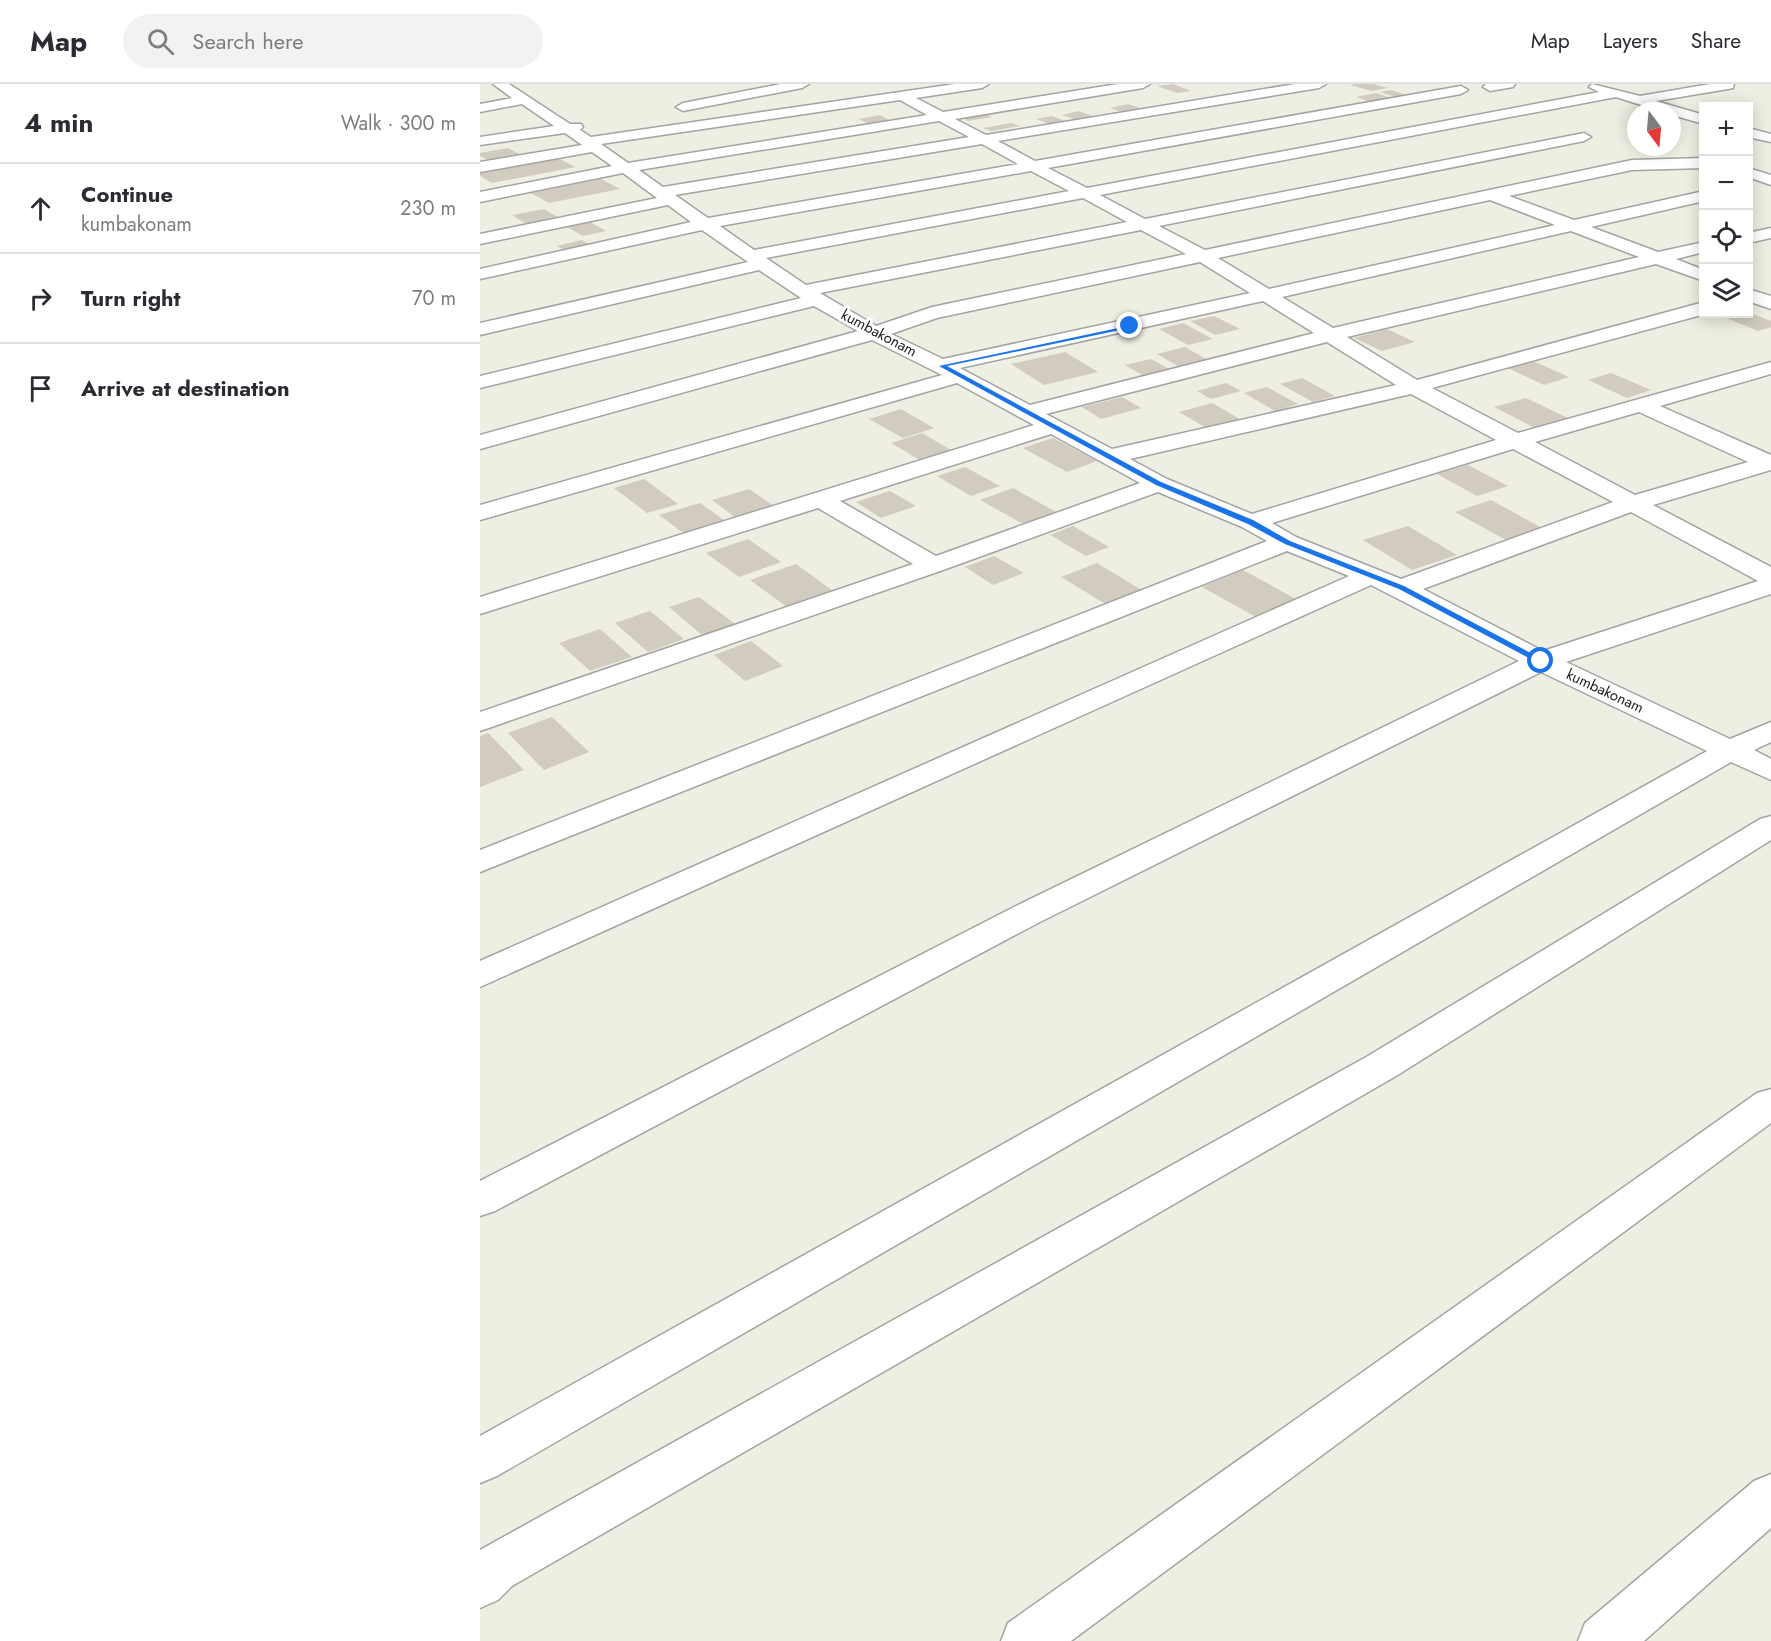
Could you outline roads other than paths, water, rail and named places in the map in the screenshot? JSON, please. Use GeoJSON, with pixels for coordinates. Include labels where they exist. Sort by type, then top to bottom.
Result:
{"type":"FeatureCollection","features":[{"type":"Feature","properties":{"kind":"street","name":"kumbakonam"},"geometry":{"type":"LineString","coordinates":[[500,84],[567,128],[591,137],[626,168],[705,224],[811,295],[874,333],[951,371],[1158,484],[1251,522],[1287,542],[1401,588],[1541,661],[1771,771]]}},
{"type":"Feature","properties":{"kind":"street"},"geometry":{"type":"LineString","coordinates":[[673,108],[802,84]]}},
{"type":"Feature","properties":{"kind":"street"},"geometry":{"type":"LineString","coordinates":[[480,167],[591,137],[982,84]]}},
{"type":"Feature","properties":{"kind":"street"},"geometry":{"type":"LineString","coordinates":[[480,197],[626,168],[1143,84]]}},
{"type":"Feature","properties":{"kind":"street"},"geometry":{"type":"LineString","coordinates":[[1234,84],[1264,94],[1343,129],[1482,183],[1575,227],[1699,274]]}},
{"type":"Feature","properties":{"kind":"street"},"geometry":{"type":"LineString","coordinates":[[480,239],[665,196],[982,138],[1319,84]]}},
{"type":"Feature","properties":{"kind":"street"},"geometry":{"type":"LineString","coordinates":[[1490,87],[1508,84]]}},
{"type":"Feature","properties":{"kind":"street"},"geometry":{"type":"LineString","coordinates":[[1588,84],[1699,118]]}},
{"type":"Feature","properties":{"kind":"street"},"geometry":{"type":"LineString","coordinates":[[1638,100],[1728,85]]}},
{"type":"Feature","properties":{"kind":"street"},"geometry":{"type":"LineString","coordinates":[[480,274],[705,224],[1461,90]]}},
{"type":"Feature","properties":{"kind":"street"},"geometry":{"type":"LineString","coordinates":[[480,329],[757,260],[1617,93]]}},
{"type":"Feature","properties":{"kind":"street"},"geometry":{"type":"LineString","coordinates":[[902,96],[1203,256],[1414,387],[1771,577]]}},
{"type":"Feature","properties":{"kind":"street"},"geometry":{"type":"LineString","coordinates":[[480,108],[525,100]]}},
{"type":"Feature","properties":{"kind":"street"},"geometry":{"type":"LineString","coordinates":[[1683,130],[1699,126]]}},
{"type":"Feature","properties":{"kind":"street"},"geometry":{"type":"LineString","coordinates":[[480,141],[567,128]]}},
{"type":"Feature","properties":{"kind":"street"},"geometry":{"type":"LineString","coordinates":[[1753,133],[1771,138]]}},
{"type":"Feature","properties":{"kind":"street"},"geometry":{"type":"LineString","coordinates":[[480,382],[811,295],[1143,225],[1584,137]]}},
{"type":"Feature","properties":{"kind":"street"},"geometry":{"type":"LineString","coordinates":[[480,442],[874,333],[932,313],[1203,256],[1482,183],[1514,189],[1632,165],[1699,164]]}},
{"type":"Feature","properties":{"kind":"street"},"geometry":{"type":"LineString","coordinates":[[1753,174],[1770,180]]}},
{"type":"Feature","properties":{"kind":"street"},"geometry":{"type":"LineString","coordinates":[[1753,183],[1770,180]]}},
{"type":"Feature","properties":{"kind":"street"},"geometry":{"type":"LineString","coordinates":[[480,513],[951,371],[1266,294],[1575,227],[1699,196]]}},
{"type":"Feature","properties":{"kind":"street"},"geometry":{"type":"LineString","coordinates":[[1666,205],[1694,215]]}},
{"type":"Feature","properties":{"kind":"street"},"geometry":{"type":"LineString","coordinates":[[1026,413],[1330,335],[1699,248]]}},
{"type":"Feature","properties":{"kind":"street"},"geometry":{"type":"LineString","coordinates":[[1753,294],[1771,290]]}},
{"type":"Feature","properties":{"kind":"street"},"geometry":{"type":"LineString","coordinates":[[1753,296],[1771,303]]}},
{"type":"Feature","properties":{"kind":"street"},"geometry":{"type":"LineString","coordinates":[[1108,457],[1414,387],[1699,309]]}},
{"type":"Feature","properties":{"kind":"street"},"geometry":{"type":"LineString","coordinates":[[1251,522],[1515,441],[1771,368]]}},
{"type":"Feature","properties":{"kind":"street"},"geometry":{"type":"LineString","coordinates":[[1640,405],[1770,462]]}},
{"type":"Feature","properties":{"kind":"street"},"geometry":{"type":"LineString","coordinates":[[480,606],[1052,427]]}},
{"type":"Feature","properties":{"kind":"street"},"geometry":{"type":"LineString","coordinates":[[1401,588],[1634,503],[1770,462]]}},
{"type":"Feature","properties":{"kind":"street"},"geometry":{"type":"LineString","coordinates":[[480,722],[934,566],[1158,484]]}},
{"type":"Feature","properties":{"kind":"street"},"geometry":{"type":"LineString","coordinates":[[820,499],[934,566]]}},
{"type":"Feature","properties":{"kind":"street"},"geometry":{"type":"LineString","coordinates":[[480,862],[1287,542]]}},
{"type":"Feature","properties":{"kind":"street"},"geometry":{"type":"LineString","coordinates":[[480,975],[1372,575]]}},
{"type":"Feature","properties":{"kind":"street"},"geometry":{"type":"LineString","coordinates":[[480,1200],[1026,915],[1541,661],[1771,585]]}},
{"type":"Feature","properties":{"kind":"street"},"geometry":{"type":"LineString","coordinates":[[480,1461],[1730,750],[1771,731]]}},
{"type":"Feature","properties":{"kind":"street"},"geometry":{"type":"LineString","coordinates":[[480,1583],[494,1569],[1382,1066],[1771,826]]}},
{"type":"Feature","properties":{"kind":"street"},"geometry":{"type":"LineString","coordinates":[[1027,1641],[1771,1102]]}},
{"type":"Feature","properties":{"kind":"street"},"geometry":{"type":"LineString","coordinates":[[1604,1641],[1771,1497]]}}]}
